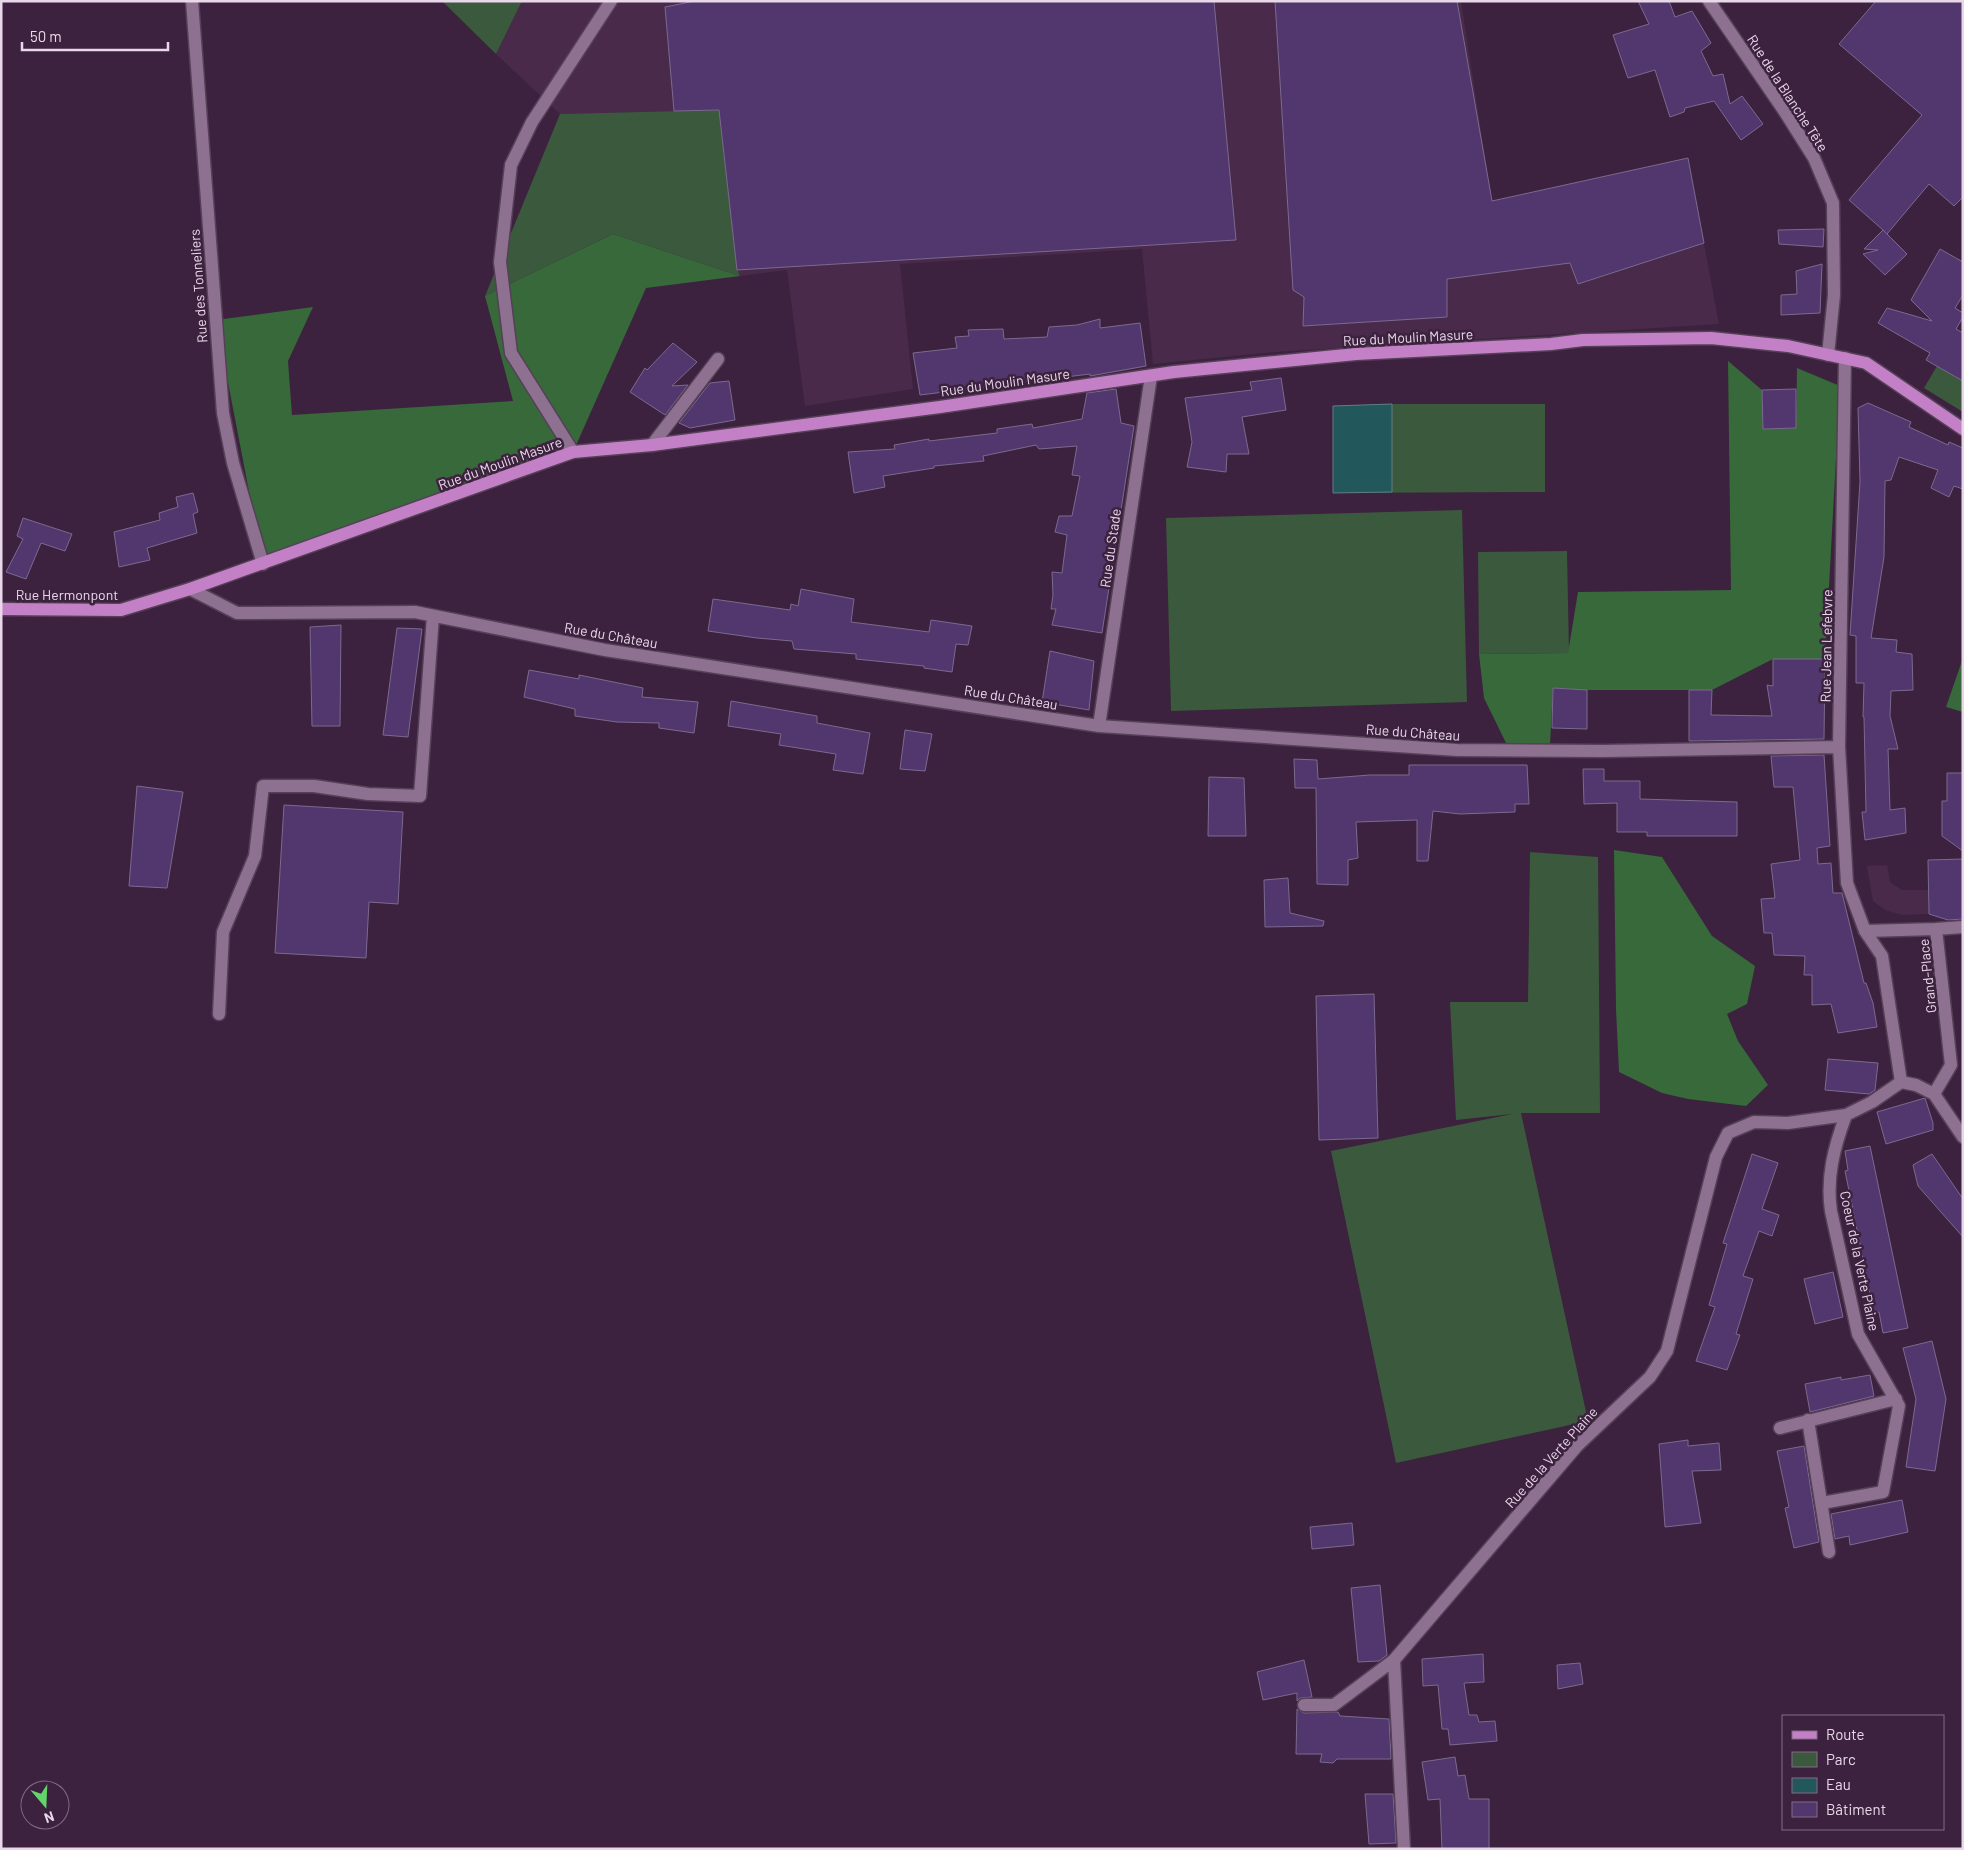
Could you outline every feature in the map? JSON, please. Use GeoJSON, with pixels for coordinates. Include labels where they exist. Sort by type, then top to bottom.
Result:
{"type":"FeatureCollection","features":[{"type":"Feature","properties":{"kind":"main road","name":"Rue du Moulin Masure"},"geometry":{"type":"LineString","coordinates":[[190,589],[573,452],[652,446],[1151,376],[1356,354],[1551,344],[1583,340],[1711,338],[1788,346],[1866,363],[1963,429]]}},
{"type":"Feature","properties":{"kind":"main road","name":"Rue Hermonpont"},"geometry":{"type":"LineString","coordinates":[[1,609],[121,610],[190,589]]}},
{"type":"Feature","properties":{"kind":"street","name":"Rue des Tonneliers"},"geometry":{"type":"LineString","coordinates":[[192,1],[223,413],[233,463],[263,564]]}},
{"type":"Feature","properties":{"kind":"street"},"geometry":{"type":"LineString","coordinates":[[573,452],[511,353],[500,262],[511,165],[532,122],[611,1]]}},
{"type":"Feature","properties":{"kind":"street","name":"Rue de la Blanche Tête"},"geometry":{"type":"LineString","coordinates":[[1709,1],[1784,109],[1814,158],[1833,203],[1834,295],[1828,354]]}},
{"type":"Feature","properties":{"kind":"street","name":"Rue Jean Lefebvre"},"geometry":{"type":"LineString","coordinates":[[1845,358],[1839,747],[1847,883],[1865,931]]}},
{"type":"Feature","properties":{"kind":"street"},"geometry":{"type":"LineString","coordinates":[[652,446],[718,359]]}},
{"type":"Feature","properties":{"kind":"street","name":"Rue du Stade"},"geometry":{"type":"LineString","coordinates":[[1099,726],[1151,376]]}},
{"type":"Feature","properties":{"kind":"street","name":"Rue du Château"},"geometry":{"type":"LineString","coordinates":[[190,589],[237,613],[415,612],[615,652],[1099,726],[1457,750],[1603,751],[1839,747]]}},
{"type":"Feature","properties":{"kind":"street"},"geometry":{"type":"LineString","coordinates":[[218,1014],[223,932],[255,856],[263,786],[314,786],[368,794],[420,796],[433,616]]}},
{"type":"Feature","properties":{"kind":"street"},"geometry":{"type":"LineString","coordinates":[[1936,929],[1963,927]]}},
{"type":"Feature","properties":{"kind":"street","name":"Grand-Place"},"geometry":{"type":"LineString","coordinates":[[1865,931],[1936,929],[1951,1065],[1934,1094]]}},
{"type":"Feature","properties":{"kind":"street"},"geometry":{"type":"LineString","coordinates":[[1865,931],[1882,956],[1900,1082],[1916,1085],[1934,1094],[1963,1137]]}},
{"type":"Feature","properties":{"kind":"street","name":"Rue de la Verte Plaine"},"geometry":{"type":"LineString","coordinates":[[1304,1705],[1334,1705],[1394,1660],[1577,1446],[1650,1377],[1667,1351],[1716,1157],[1728,1133],[1754,1122],[1788,1123],[1846,1115],[1872,1102],[1900,1082]]}},
{"type":"Feature","properties":{"kind":"street","name":"Coeur de la Verte Plaine"},"geometry":{"type":"LineString","coordinates":[[1846,1115],[1832,1158],[1829,1198],[1831,1211],[1858,1334],[1896,1399]]}},
{"type":"Feature","properties":{"kind":"street"},"geometry":{"type":"LineString","coordinates":[[1780,1428],[1896,1399],[1899,1406],[1883,1492],[1822,1503]]}},
{"type":"Feature","properties":{"kind":"street"},"geometry":{"type":"LineString","coordinates":[[1808,1420],[1829,1552]]}},
{"type":"Feature","properties":{"kind":"street"},"geometry":{"type":"LineString","coordinates":[[1394,1660],[1404,1849]]}},
{"type":"Feature","properties":{"kind":"shaded area"},"geometry":{"type":"Polygon","coordinates":[[[522,1],[1461,1],[1492,201],[1688,158],[1719,324],[1275,352],[1153,364],[1142,249],[900,264],[913,389],[805,406],[787,270],[740,276],[737,270],[719,110],[560,114],[496,54],[522,1]]]}},
{"type":"Feature","properties":{"kind":"shaded area"},"geometry":{"type":"Polygon","coordinates":[[[1887,865],[1890,882],[1902,890],[1928,890],[1929,914],[1902,915],[1885,910],[1873,901],[1867,866],[1887,865]]]}},
{"type":"Feature","properties":{"kind":"green space"},"geometry":{"type":"Polygon","coordinates":[[[442,1],[522,1],[496,54],[442,1]]]}},
{"type":"Feature","properties":{"kind":"green space"},"geometry":{"type":"Polygon","coordinates":[[[719,110],[737,269],[740,276],[613,234],[485,296],[560,114],[719,110]]]}},
{"type":"Feature","properties":{"kind":"green space"},"geometry":{"type":"Polygon","coordinates":[[[613,234],[740,276],[646,288],[573,452],[263,564],[216,320],[313,307],[288,361],[292,415],[513,401],[485,296],[613,234]]]}},
{"type":"Feature","properties":{"kind":"green space"},"geometry":{"type":"Polygon","coordinates":[[[1728,361],[1762,390],[1763,429],[1796,428],[1797,368],[1840,386],[1825,659],[1773,659],[1712,690],[1587,690],[1553,688],[1550,745],[1506,743],[1484,698],[1479,654],[1568,653],[1578,592],[1731,590],[1728,361]]]}},
{"type":"Feature","properties":{"kind":"green space"},"geometry":{"type":"Polygon","coordinates":[[[1937,366],[1963,373],[1963,412],[1924,388],[1937,366]]]}},
{"type":"Feature","properties":{"kind":"green space"},"geometry":{"type":"Polygon","coordinates":[[[1545,404],[1545,492],[1333,493],[1333,406],[1545,404]]]}},
{"type":"Feature","properties":{"kind":"green space"},"geometry":{"type":"Polygon","coordinates":[[[1462,510],[1467,702],[1171,711],[1166,518],[1462,510]]]}},
{"type":"Feature","properties":{"kind":"green space"},"geometry":{"type":"Polygon","coordinates":[[[1567,551],[1569,653],[1479,654],[1478,552],[1567,551]]]}},
{"type":"Feature","properties":{"kind":"green space"},"geometry":{"type":"Polygon","coordinates":[[[1963,658],[1963,712],[1946,707],[1963,658]]]}},
{"type":"Feature","properties":{"kind":"green space"},"geometry":{"type":"Polygon","coordinates":[[[1614,850],[1662,857],[1712,936],[1755,966],[1747,1004],[1727,1014],[1738,1041],[1768,1085],[1746,1106],[1688,1099],[1662,1093],[1619,1072],[1616,1009],[1614,850]]]}},
{"type":"Feature","properties":{"kind":"green space"},"geometry":{"type":"Polygon","coordinates":[[[1530,852],[1598,857],[1600,1113],[1521,1113],[1588,1421],[1396,1463],[1331,1151],[1512,1114],[1456,1120],[1450,1002],[1528,1002],[1530,852]]]}},
{"type":"Feature","properties":{"kind":"water"},"geometry":{"type":"Polygon","coordinates":[[[1392,404],[1392,492],[1333,493],[1333,406],[1392,404]]]}},
{"type":"Feature","properties":{"kind":"building"},"geometry":{"type":"Polygon","coordinates":[[[695,1],[1214,1],[1236,240],[737,270],[719,110],[674,111],[665,7],[695,1]]]}},
{"type":"Feature","properties":{"kind":"building"},"geometry":{"type":"Polygon","coordinates":[[[1275,1],[1457,1],[1492,201],[1688,158],[1704,243],[1578,284],[1570,263],[1447,279],[1447,317],[1303,326],[1304,297],[1293,290],[1275,1]]]}},
{"type":"Feature","properties":{"kind":"building"},"geometry":{"type":"Polygon","coordinates":[[[1638,1],[1669,1],[1675,17],[1692,11],[1711,43],[1701,51],[1713,76],[1723,74],[1730,104],[1742,96],[1763,124],[1741,140],[1714,101],[1685,108],[1684,112],[1670,117],[1655,70],[1628,78],[1613,35],[1649,24],[1638,1]]]}},
{"type":"Feature","properties":{"kind":"building"},"geometry":{"type":"Polygon","coordinates":[[[1876,1],[1963,1],[1963,197],[1954,206],[1929,184],[1887,234],[1907,254],[1885,275],[1863,254],[1878,250],[1864,249],[1883,230],[1849,200],[1922,115],[1839,44],[1876,1]]]}},
{"type":"Feature","properties":{"kind":"building"},"geometry":{"type":"Polygon","coordinates":[[[1824,229],[1823,247],[1779,244],[1778,230],[1824,229]]]}},
{"type":"Feature","properties":{"kind":"building"},"geometry":{"type":"Polygon","coordinates":[[[1940,249],[1963,262],[1963,295],[1955,308],[1963,313],[1963,317],[1956,329],[1963,333],[1963,381],[1926,360],[1930,353],[1878,323],[1887,308],[1932,321],[1911,300],[1940,249]]]}},
{"type":"Feature","properties":{"kind":"building"},"geometry":{"type":"Polygon","coordinates":[[[1822,264],[1820,313],[1781,315],[1781,295],[1797,294],[1796,271],[1822,264]]]}},
{"type":"Feature","properties":{"kind":"building"},"geometry":{"type":"Polygon","coordinates":[[[1100,319],[1100,328],[1140,323],[1146,366],[1090,376],[1090,374],[920,395],[913,353],[957,348],[955,337],[969,336],[968,330],[1003,329],[1004,339],[1047,337],[1049,327],[1077,325],[1100,319]]]}},
{"type":"Feature","properties":{"kind":"building"},"geometry":{"type":"Polygon","coordinates":[[[673,343],[697,362],[672,386],[688,385],[665,415],[630,392],[645,368],[647,370],[673,343]]]}},
{"type":"Feature","properties":{"kind":"building"},"geometry":{"type":"Polygon","coordinates":[[[1281,378],[1286,410],[1242,417],[1249,454],[1227,454],[1226,472],[1187,467],[1192,442],[1185,398],[1252,390],[1250,382],[1281,378]]]}},
{"type":"Feature","properties":{"kind":"building"},"geometry":{"type":"Polygon","coordinates":[[[729,381],[735,420],[690,428],[679,423],[710,383],[729,381]]]}},
{"type":"Feature","properties":{"kind":"building"},"geometry":{"type":"Polygon","coordinates":[[[1116,389],[1121,423],[1134,426],[1102,633],[1052,625],[1056,609],[1051,609],[1053,595],[1052,572],[1062,573],[1067,535],[1055,532],[1059,516],[1072,516],[1080,476],[1072,475],[1077,446],[1039,449],[1036,445],[983,456],[984,461],[934,466],[934,468],[883,476],[885,487],[854,493],[848,452],[895,449],[894,445],[929,439],[929,441],[997,433],[997,429],[1032,424],[1033,428],[1082,419],[1087,393],[1116,389]]]}},
{"type":"Feature","properties":{"kind":"building"},"geometry":{"type":"Polygon","coordinates":[[[1796,389],[1796,428],[1763,429],[1762,390],[1796,389]]]}},
{"type":"Feature","properties":{"kind":"building"},"geometry":{"type":"Polygon","coordinates":[[[1868,403],[1911,422],[1909,427],[1948,445],[1949,442],[1963,448],[1963,489],[1954,486],[1949,497],[1931,488],[1938,470],[1899,457],[1891,480],[1885,481],[1884,557],[1871,638],[1897,640],[1896,652],[1912,654],[1913,690],[1891,691],[1890,716],[1898,749],[1888,749],[1890,810],[1905,808],[1906,833],[1865,840],[1862,812],[1866,812],[1863,717],[1864,683],[1856,683],[1856,636],[1850,635],[1860,482],[1858,408],[1868,403]]]}},
{"type":"Feature","properties":{"kind":"building"},"geometry":{"type":"Polygon","coordinates":[[[193,493],[198,512],[193,514],[197,533],[147,548],[150,560],[119,567],[114,532],[160,520],[159,513],[178,507],[176,497],[193,493]]]}},
{"type":"Feature","properties":{"kind":"building"},"geometry":{"type":"Polygon","coordinates":[[[23,518],[72,534],[65,551],[41,543],[26,579],[6,572],[23,539],[17,536],[23,518]]]}},
{"type":"Feature","properties":{"kind":"building"},"geometry":{"type":"Polygon","coordinates":[[[801,589],[854,599],[851,622],[929,632],[931,620],[972,626],[968,645],[956,644],[952,672],[924,668],[924,666],[856,659],[856,654],[794,649],[792,641],[708,631],[713,599],[790,610],[791,604],[798,606],[801,589]]]}},
{"type":"Feature","properties":{"kind":"building"},"geometry":{"type":"Polygon","coordinates":[[[341,625],[340,726],[312,726],[310,627],[341,625]]]}},
{"type":"Feature","properties":{"kind":"building"},"geometry":{"type":"Polygon","coordinates":[[[397,628],[422,629],[408,737],[383,735],[397,628]]]}},
{"type":"Feature","properties":{"kind":"building"},"geometry":{"type":"Polygon","coordinates":[[[1050,651],[1094,661],[1089,710],[1042,702],[1050,651]]]}},
{"type":"Feature","properties":{"kind":"building"},"geometry":{"type":"Polygon","coordinates":[[[1773,659],[1825,659],[1824,739],[1689,741],[1689,690],[1712,690],[1711,715],[1772,716],[1767,685],[1773,686],[1773,659]]]}},
{"type":"Feature","properties":{"kind":"building"},"geometry":{"type":"Polygon","coordinates":[[[529,670],[579,679],[579,675],[643,688],[642,697],[698,702],[694,733],[659,728],[659,723],[617,722],[575,716],[575,709],[524,697],[529,670]]]}},
{"type":"Feature","properties":{"kind":"building"},"geometry":{"type":"Polygon","coordinates":[[[1553,688],[1587,690],[1587,729],[1552,728],[1553,688]]]}},
{"type":"Feature","properties":{"kind":"building"},"geometry":{"type":"Polygon","coordinates":[[[731,701],[817,716],[817,723],[870,733],[863,774],[833,770],[836,754],[779,745],[781,734],[728,726],[731,701]]]}},
{"type":"Feature","properties":{"kind":"building"},"geometry":{"type":"Polygon","coordinates":[[[905,730],[932,734],[925,771],[900,769],[905,730]]]}},
{"type":"Feature","properties":{"kind":"building"},"geometry":{"type":"Polygon","coordinates":[[[1824,755],[1830,846],[1817,848],[1818,864],[1831,863],[1833,893],[1842,893],[1864,983],[1866,983],[1873,1003],[1877,1027],[1838,1033],[1831,1004],[1812,1005],[1812,975],[1804,975],[1805,956],[1774,955],[1772,933],[1764,933],[1761,899],[1775,898],[1771,864],[1800,860],[1793,787],[1774,787],[1771,756],[1824,755]]]}},
{"type":"Feature","properties":{"kind":"building"},"geometry":{"type":"Polygon","coordinates":[[[1294,759],[1317,760],[1318,779],[1370,775],[1409,775],[1409,765],[1527,765],[1529,804],[1515,804],[1515,812],[1460,814],[1433,811],[1428,861],[1417,861],[1417,820],[1356,822],[1358,858],[1348,860],[1348,885],[1317,884],[1316,788],[1295,788],[1294,759]]]}},
{"type":"Feature","properties":{"kind":"building"},"geometry":{"type":"Polygon","coordinates":[[[1583,769],[1604,769],[1604,781],[1640,781],[1640,799],[1737,802],[1737,836],[1647,836],[1647,832],[1617,832],[1617,803],[1584,804],[1583,769]]]}},
{"type":"Feature","properties":{"kind":"building"},"geometry":{"type":"Polygon","coordinates":[[[1947,773],[1963,773],[1963,851],[1942,836],[1942,801],[1947,801],[1947,773]]]}},
{"type":"Feature","properties":{"kind":"building"},"geometry":{"type":"Polygon","coordinates":[[[1209,777],[1244,778],[1246,836],[1208,836],[1209,777]]]}},
{"type":"Feature","properties":{"kind":"building"},"geometry":{"type":"Polygon","coordinates":[[[137,786],[183,792],[167,888],[129,886],[137,786]]]}},
{"type":"Feature","properties":{"kind":"building"},"geometry":{"type":"Polygon","coordinates":[[[284,805],[403,812],[398,904],[369,902],[366,958],[275,953],[284,805]]]}},
{"type":"Feature","properties":{"kind":"building"},"geometry":{"type":"Polygon","coordinates":[[[1963,859],[1963,919],[1948,920],[1929,914],[1928,860],[1963,859]]]}},
{"type":"Feature","properties":{"kind":"building"},"geometry":{"type":"Polygon","coordinates":[[[1288,878],[1290,913],[1324,921],[1323,926],[1265,927],[1264,880],[1288,878]]]}},
{"type":"Feature","properties":{"kind":"building"},"geometry":{"type":"Polygon","coordinates":[[[1374,994],[1378,1138],[1319,1140],[1316,996],[1374,994]]]}},
{"type":"Feature","properties":{"kind":"building"},"geometry":{"type":"Polygon","coordinates":[[[1828,1059],[1878,1063],[1875,1090],[1869,1094],[1825,1090],[1828,1059]]]}},
{"type":"Feature","properties":{"kind":"building"},"geometry":{"type":"Polygon","coordinates":[[[1925,1098],[1933,1123],[1933,1130],[1886,1144],[1877,1112],[1925,1098]]]}},
{"type":"Feature","properties":{"kind":"building"},"geometry":{"type":"Polygon","coordinates":[[[1870,1146],[1908,1328],[1883,1333],[1879,1312],[1874,1313],[1845,1171],[1848,1170],[1845,1151],[1870,1146]]]}},
{"type":"Feature","properties":{"kind":"building"},"geometry":{"type":"Polygon","coordinates":[[[1752,1154],[1778,1163],[1762,1209],[1779,1215],[1772,1236],[1759,1231],[1743,1276],[1753,1279],[1736,1334],[1740,1335],[1727,1370],[1696,1361],[1715,1307],[1709,1305],[1727,1244],[1723,1243],[1752,1154]]]}},
{"type":"Feature","properties":{"kind":"building"},"geometry":{"type":"Polygon","coordinates":[[[1932,1154],[1963,1199],[1963,1237],[1918,1186],[1913,1165],[1932,1154]]]}},
{"type":"Feature","properties":{"kind":"building"},"geometry":{"type":"Polygon","coordinates":[[[1833,1272],[1843,1317],[1815,1324],[1804,1279],[1833,1272]]]}},
{"type":"Feature","properties":{"kind":"building"},"geometry":{"type":"Polygon","coordinates":[[[1932,1341],[1946,1399],[1935,1471],[1906,1467],[1916,1399],[1903,1348],[1932,1341]]]}},
{"type":"Feature","properties":{"kind":"building"},"geometry":{"type":"Polygon","coordinates":[[[1870,1375],[1874,1396],[1810,1412],[1805,1384],[1841,1377],[1841,1380],[1870,1375]]]}},
{"type":"Feature","properties":{"kind":"building"},"geometry":{"type":"Polygon","coordinates":[[[1688,1440],[1688,1446],[1719,1443],[1721,1470],[1692,1471],[1701,1523],[1665,1527],[1659,1444],[1688,1440]]]}},
{"type":"Feature","properties":{"kind":"building"},"geometry":{"type":"Polygon","coordinates":[[[1804,1446],[1819,1542],[1794,1548],[1785,1508],[1789,1507],[1777,1451],[1804,1446]]]}},
{"type":"Feature","properties":{"kind":"building"},"geometry":{"type":"Polygon","coordinates":[[[1902,1500],[1908,1532],[1850,1545],[1849,1536],[1835,1539],[1831,1514],[1902,1500]]]}},
{"type":"Feature","properties":{"kind":"building"},"geometry":{"type":"Polygon","coordinates":[[[1352,1523],[1354,1545],[1312,1549],[1310,1527],[1352,1523]]]}},
{"type":"Feature","properties":{"kind":"building"},"geometry":{"type":"Polygon","coordinates":[[[1380,1585],[1387,1655],[1379,1661],[1358,1662],[1351,1588],[1380,1585]]]}},
{"type":"Feature","properties":{"kind":"building"},"geometry":{"type":"Polygon","coordinates":[[[1483,1654],[1484,1682],[1464,1683],[1469,1715],[1477,1715],[1479,1722],[1495,1721],[1497,1741],[1450,1745],[1448,1729],[1442,1729],[1438,1685],[1423,1686],[1422,1659],[1483,1654]]]}},
{"type":"Feature","properties":{"kind":"building"},"geometry":{"type":"Polygon","coordinates":[[[1304,1660],[1312,1697],[1300,1698],[1297,1701],[1297,1693],[1263,1700],[1257,1672],[1304,1660]]]}},
{"type":"Feature","properties":{"kind":"building"},"geometry":{"type":"Polygon","coordinates":[[[1580,1663],[1583,1684],[1558,1689],[1557,1665],[1580,1663]]]}},
{"type":"Feature","properties":{"kind":"building"},"geometry":{"type":"Polygon","coordinates":[[[1297,1709],[1304,1713],[1338,1712],[1340,1716],[1389,1719],[1391,1759],[1337,1759],[1333,1763],[1320,1762],[1322,1754],[1296,1754],[1297,1709]]]}},
{"type":"Feature","properties":{"kind":"building"},"geometry":{"type":"Polygon","coordinates":[[[1455,1757],[1458,1776],[1465,1775],[1469,1799],[1489,1799],[1489,1849],[1442,1849],[1440,1799],[1428,1800],[1422,1762],[1455,1757]]]}},
{"type":"Feature","properties":{"kind":"building"},"geometry":{"type":"Polygon","coordinates":[[[1365,1794],[1393,1794],[1396,1843],[1369,1844],[1365,1794]]]}}]}
